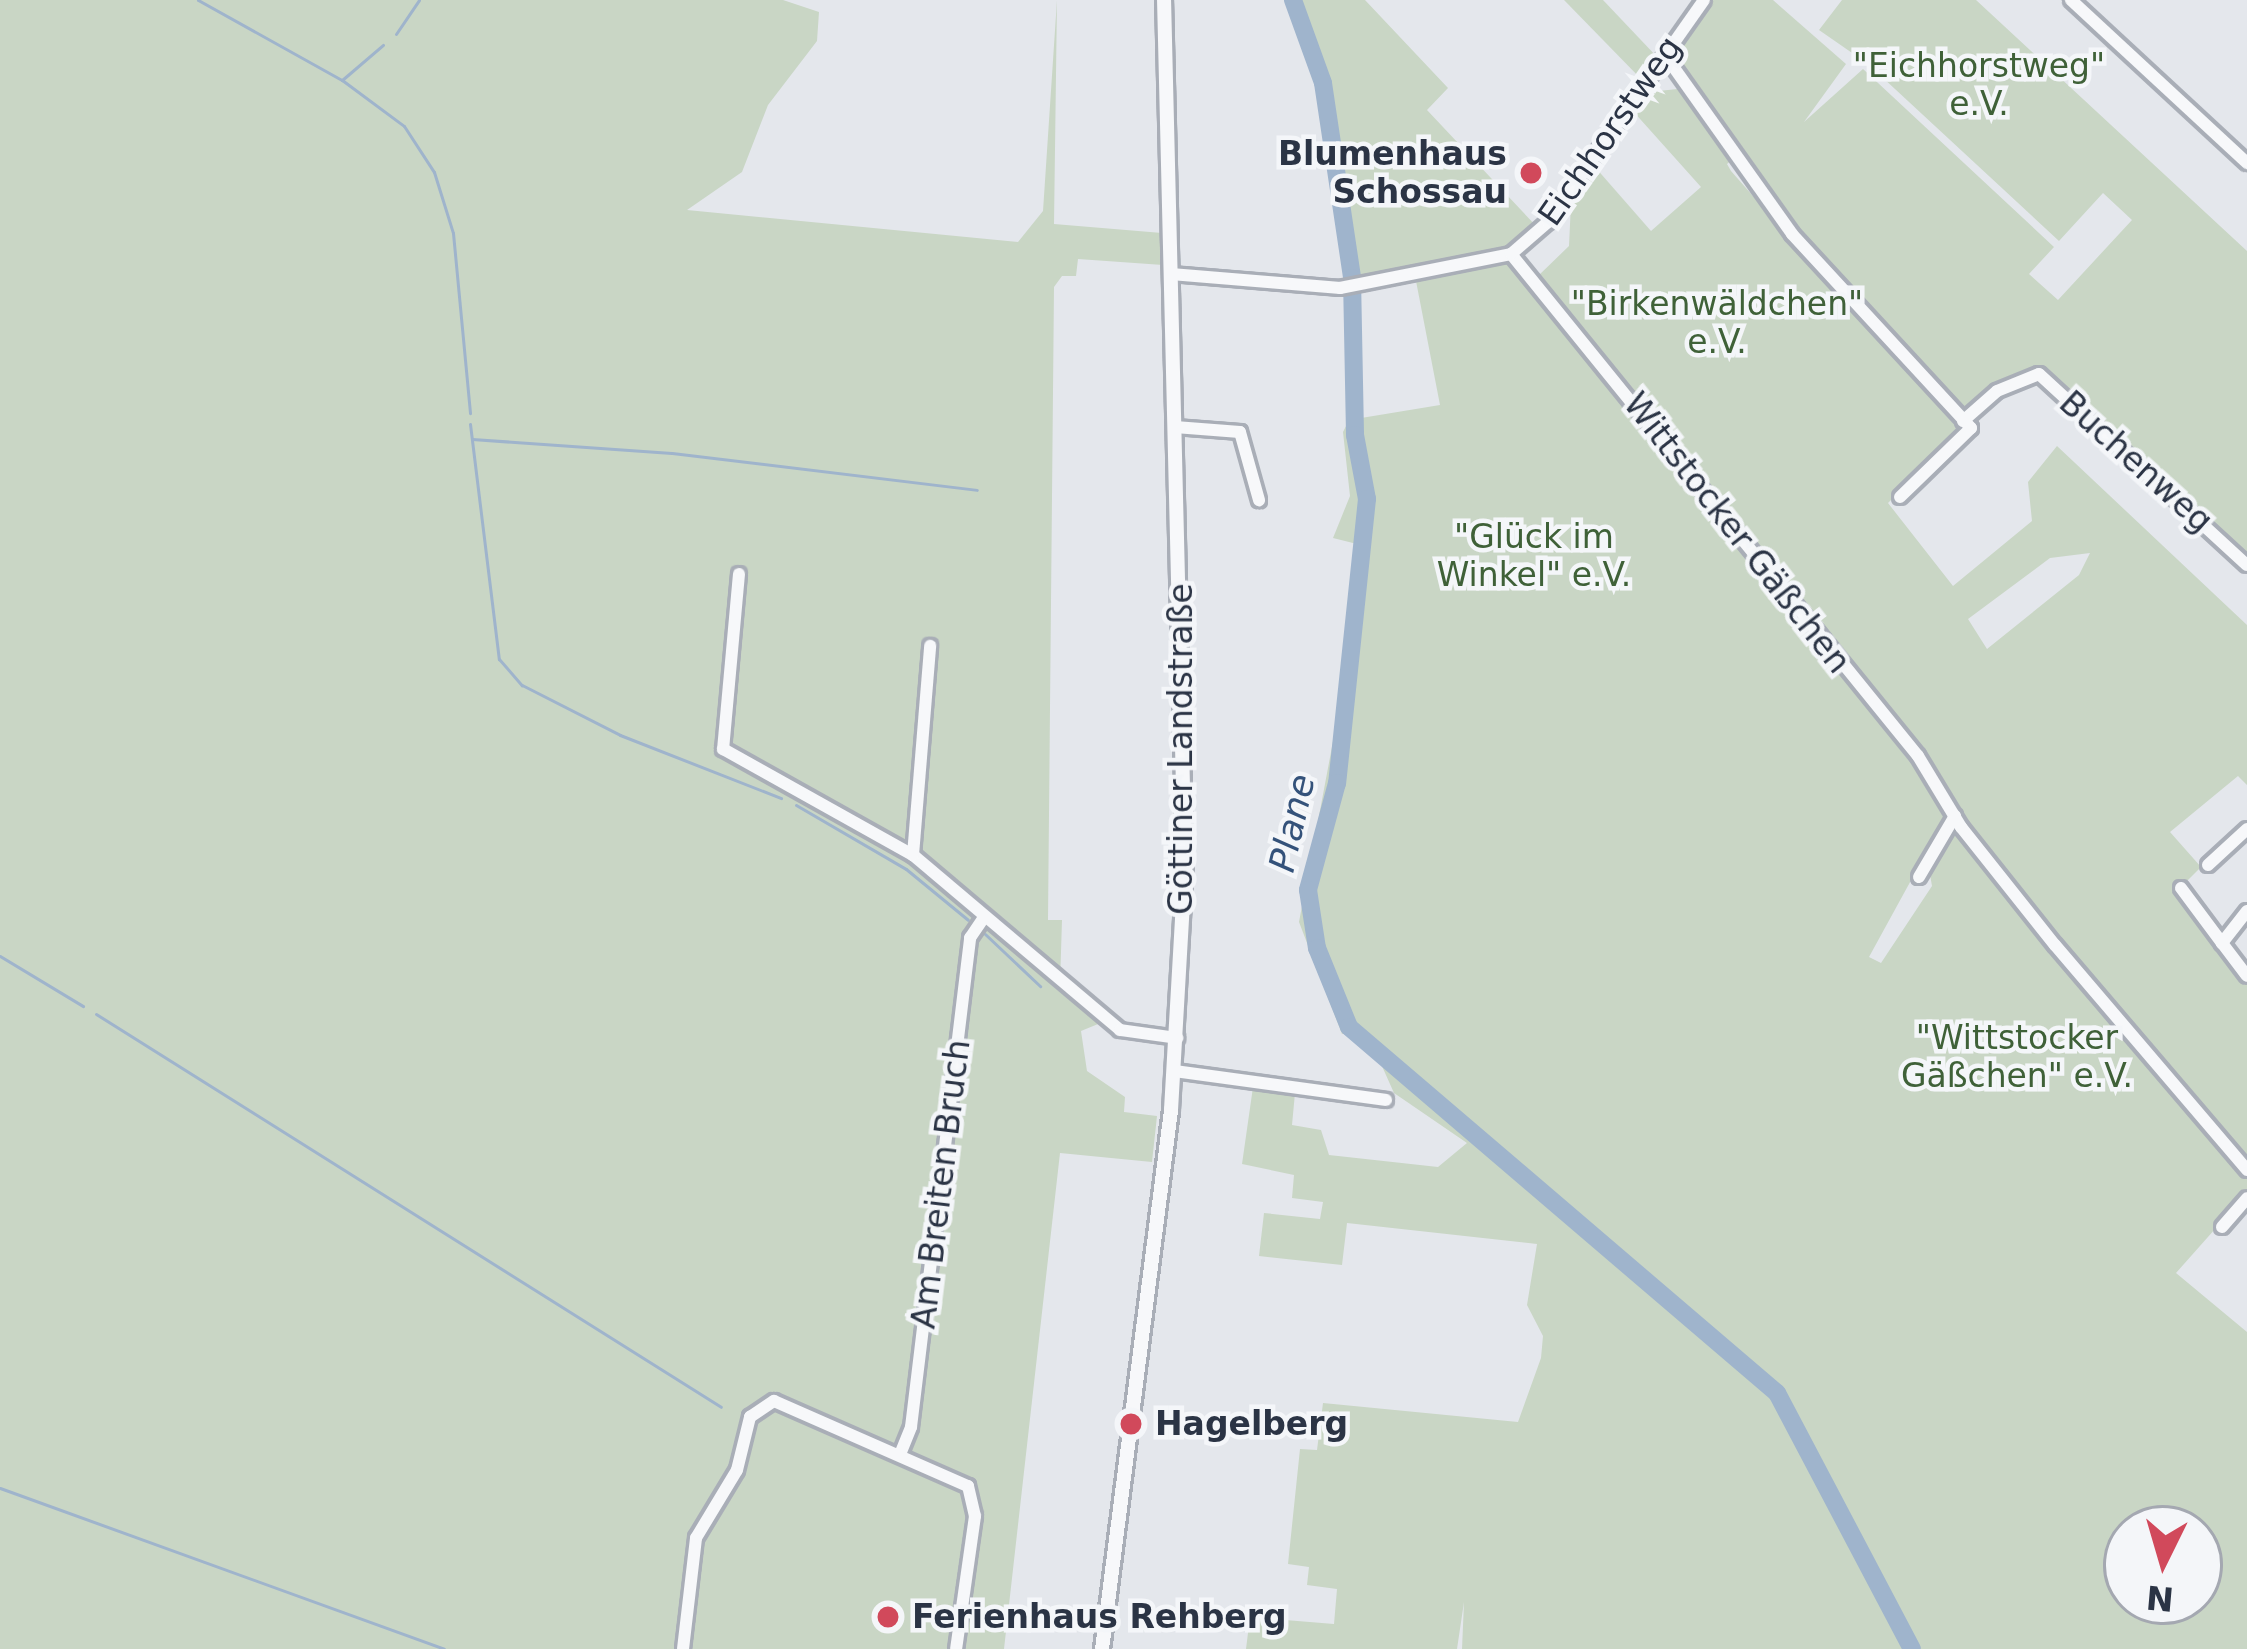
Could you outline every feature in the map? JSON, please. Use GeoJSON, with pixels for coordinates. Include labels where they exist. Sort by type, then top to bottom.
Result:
{"type":"FeatureCollection","features":[{"type":"Feature","properties":{"kind":"street","name":"Göttiner Landstraße"},"geometry":{"type":"LineString","coordinates":[[1102,1649],[1175,1071],[1186,831],[1164,0]]}},
{"type":"Feature","properties":{"kind":"street","name":"Eichhorstweg"},"geometry":{"type":"LineString","coordinates":[[1171,274],[1340,288],[1510,254],[1548,222],[1704,0]]}},
{"type":"Feature","properties":{"kind":"street"},"geometry":{"type":"LineString","coordinates":[[2071,0],[2247,164]]}},
{"type":"Feature","properties":{"kind":"street"},"geometry":{"type":"LineString","coordinates":[[1664,55],[1792,234],[1971,428],[1900,497]]}},
{"type":"Feature","properties":{"kind":"street","name":"Wittstocker Gäßchen"},"geometry":{"type":"LineString","coordinates":[[1510,254],[1918,756],[1955,816],[2247,1170]]}},
{"type":"Feature","properties":{"kind":"street","name":"Buchenweg"},"geometry":{"type":"LineString","coordinates":[[1963,421],[1996,391],[2039,374],[2247,565]]}},
{"type":"Feature","properties":{"kind":"street"},"geometry":{"type":"LineString","coordinates":[[1175,428],[1240,432],[1259,500]]}},
{"type":"Feature","properties":{"kind":"street"},"geometry":{"type":"LineString","coordinates":[[739,574],[723,749],[913,855],[1120,1030],[1177,1038]]}},
{"type":"Feature","properties":{"kind":"street"},"geometry":{"type":"LineString","coordinates":[[913,855],[930,646]]}},
{"type":"Feature","properties":{"kind":"street"},"geometry":{"type":"LineString","coordinates":[[1918,877],[1955,816]]}},
{"type":"Feature","properties":{"kind":"street"},"geometry":{"type":"LineString","coordinates":[[2208,865],[2247,829]]}},
{"type":"Feature","properties":{"kind":"street"},"geometry":{"type":"LineString","coordinates":[[2181,888],[2247,976]]}},
{"type":"Feature","properties":{"kind":"street"},"geometry":{"type":"LineString","coordinates":[[2222,943],[2247,911]]}},
{"type":"Feature","properties":{"kind":"street","name":"Am Breiten Bruch"},"geometry":{"type":"LineString","coordinates":[[901,1451],[911,1427],[970,938],[984,917]]}},
{"type":"Feature","properties":{"kind":"street"},"geometry":{"type":"LineString","coordinates":[[1175,1071],[1386,1100]]}},
{"type":"Feature","properties":{"kind":"street"},"geometry":{"type":"LineString","coordinates":[[2222,1227],[2247,1198]]}},
{"type":"Feature","properties":{"kind":"street"},"geometry":{"type":"LineString","coordinates":[[682,1649],[696,1538],[737,1470],[755,1410],[784,1404],[960,1480],[975,1498],[956,1649]]}},
{"type":"Feature","properties":{"kind":"green space"},"geometry":{"type":"Polygon","coordinates":[[[0,0],[783,0],[819,12],[817,41],[768,105],[742,172],[687,210],[1018,242],[1043,211],[1057,0],[1054,224],[1162,233],[1163,265],[1078,259],[1076,276],[1062,276],[1054,287],[1048,920],[1062,920],[1060,984],[1103,1022],[1081,1031],[1087,1071],[1125,1097],[1124,1112],[1157,1116],[1152,1162],[1060,1153],[1004,1649],[0,1649],[0,0]]]}},
{"type":"Feature","properties":{"kind":"green space"},"geometry":{"type":"Polygon","coordinates":[[[1290,0],[1365,0],[1448,88],[1427,110],[1537,227],[1511,247],[1349,282],[1322,84],[1290,0]]]}},
{"type":"Feature","properties":{"kind":"green space"},"geometry":{"type":"Polygon","coordinates":[[[1564,0],[1603,0],[1658,58],[1643,81],[1564,0]]]}},
{"type":"Feature","properties":{"kind":"green space","name":"\"Eichhorstweg\" e.V."},"geometry":{"type":"Polygon","coordinates":[[[1709,0],[1773,0],[1846,64],[1804,122],[1863,69],[2054,247],[2029,274],[2058,300],[2132,220],[2103,193],[2059,241],[1868,64],[1819,30],[1842,0],[1976,0],[2247,251],[2247,560],[2035,365],[1967,411],[1802,239],[1674,55],[1709,0]]]}},
{"type":"Feature","properties":{"kind":"green space","name":"\"Birkenwäldchen\" e.V."},"geometry":{"type":"Polygon","coordinates":[[[1687,88],[1735,157],[1727,164],[1731,171],[1960,431],[1888,503],[1953,586],[2032,521],[2028,482],[2057,446],[2247,625],[2247,785],[2238,776],[2170,832],[2201,867],[2177,891],[2247,982],[2247,1162],[2053,935],[1537,277],[1569,246],[1571,203],[1595,167],[1651,231],[1701,187],[1632,110],[1649,92],[1687,88]],[[2090,553],[2050,558],[1968,619],[1987,649],[2079,575],[2090,553]]]}},
{"type":"Feature","properties":{"kind":"green space"},"geometry":{"type":"Polygon","coordinates":[[[1509,258],[1949,811],[1869,957],[1881,963],[1932,886],[1929,869],[1957,828],[2247,1178],[2247,1193],[2176,1273],[2247,1332],[2247,1649],[1914,1649],[1778,1392],[1763,1376],[1911,1649],[1462,1649],[1464,1602],[1457,1649],[1246,1649],[1250,1617],[1334,1624],[1337,1589],[1307,1585],[1309,1567],[1288,1564],[1300,1449],[1317,1450],[1323,1403],[1518,1422],[1541,1358],[1543,1336],[1527,1305],[1537,1244],[1347,1223],[1342,1265],[1259,1256],[1264,1213],[1320,1219],[1323,1202],[1292,1198],[1294,1175],[1242,1164],[1253,1087],[1295,1093],[1292,1125],[1321,1130],[1329,1155],[1438,1167],[1467,1143],[1394,1093],[1377,1055],[1351,1031],[1342,1034],[1299,922],[1347,667],[1357,544],[1333,538],[1350,496],[1343,432],[1349,420],[1440,405],[1416,281],[1509,258]]]}},
{"type":"Feature","properties":{"kind":"waterway"},"geometry":{"type":"LineString","coordinates":[[198,0],[342,80],[383,45]]}},
{"type":"Feature","properties":{"kind":"waterway"},"geometry":{"type":"LineString","coordinates":[[396,34],[419,0]]}},
{"type":"Feature","properties":{"kind":"waterway","name":"Plane"},"geometry":{"type":"LineString","coordinates":[[1293,0],[1323,83],[1352,278],[1355,435],[1367,499],[1337,783],[1308,890],[1317,948],[1349,1027],[1777,1393],[1912,1649]]}},
{"type":"Feature","properties":{"kind":"waterway"},"geometry":{"type":"LineString","coordinates":[[342,80],[404,126],[434,172],[453,233],[470,413]]}},
{"type":"Feature","properties":{"kind":"waterway"},"geometry":{"type":"LineString","coordinates":[[470,424],[499,659],[522,685],[620,735],[781,798]]}},
{"type":"Feature","properties":{"kind":"waterway"},"geometry":{"type":"LineString","coordinates":[[472,439],[672,453],[977,490]]}},
{"type":"Feature","properties":{"kind":"waterway"},"geometry":{"type":"LineString","coordinates":[[796,805],[906,869],[968,920]]}},
{"type":"Feature","properties":{"kind":"waterway"},"geometry":{"type":"LineString","coordinates":[[985,934],[1040,986]]}},
{"type":"Feature","properties":{"kind":"waterway"},"geometry":{"type":"LineString","coordinates":[[0,956],[83,1006]]}},
{"type":"Feature","properties":{"kind":"waterway"},"geometry":{"type":"LineString","coordinates":[[96,1014],[721,1407]]}},
{"type":"Feature","properties":{"kind":"waterway"},"geometry":{"type":"LineString","coordinates":[[0,1488],[444,1649]]}},
{"type":"Feature","properties":{"kind":"place","name":"Blumenhaus Schossau"},"geometry":{"type":"Point","coordinates":[1531,173]}},
{"type":"Feature","properties":{"kind":"place","name":"Hagelberg"},"geometry":{"type":"Point","coordinates":[1131,1424]}},
{"type":"Feature","properties":{"kind":"place","name":"Ferienhaus Rehberg"},"geometry":{"type":"Point","coordinates":[888,1617]}},
{"type":"Feature","properties":{"kind":"park label","name":"\"Glück im Winkel\" e.V."},"geometry":{"type":"Point","coordinates":[1534,556]}},
{"type":"Feature","properties":{"kind":"park label","name":"\"Wittstocker Gäßchen\" e.V."},"geometry":{"type":"Point","coordinates":[2017,1057]}}]}
